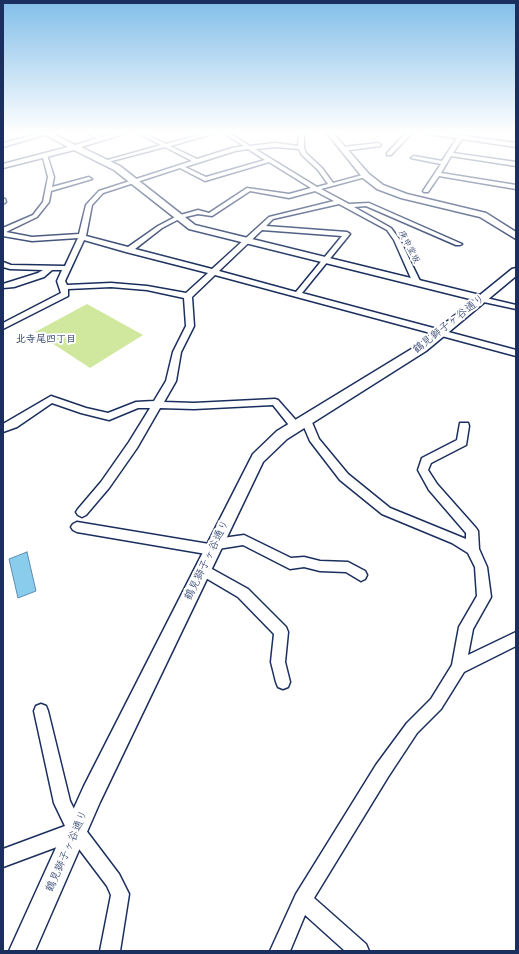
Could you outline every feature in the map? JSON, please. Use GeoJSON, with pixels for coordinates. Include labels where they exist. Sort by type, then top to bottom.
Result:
{"type":"FeatureCollection","features":[{"type":"Feature","properties":{"kind":"street"},"geometry":{"type":"LineString","coordinates":[[3,231],[35,216],[46,202],[51,177]]}},
{"type":"Feature","properties":{"kind":"street"},"geometry":{"type":"LineString","coordinates":[[128,177],[194,228],[516,307]]}},
{"type":"Feature","properties":{"kind":"street"},"geometry":{"type":"LineString","coordinates":[[3,326],[65,294],[61,281],[82,237],[89,205],[101,192],[148,177]]}},
{"type":"Feature","properties":{"kind":"street"},"geometry":{"type":"LineString","coordinates":[[200,177],[205,179],[213,177]]}},
{"type":"Feature","properties":{"kind":"street","name":"庚申堂坂"},"geometry":{"type":"LineString","coordinates":[[296,177],[389,229],[397,240],[417,283]]}},
{"type":"Feature","properties":{"kind":"street"},"geometry":{"type":"LineString","coordinates":[[326,177],[332,185]]}},
{"type":"Feature","properties":{"kind":"street"},"geometry":{"type":"LineString","coordinates":[[129,250],[160,227],[179,217],[198,212],[210,215],[249,189],[289,196],[364,177]]}},
{"type":"Feature","properties":{"kind":"street"},"geometry":{"type":"LineString","coordinates":[[367,177],[392,192],[483,216],[516,236]]}},
{"type":"Feature","properties":{"kind":"street"},"geometry":{"type":"LineString","coordinates":[[426,191],[435,177]]}},
{"type":"Feature","properties":{"kind":"street"},"geometry":{"type":"LineString","coordinates":[[452,177],[516,187]]}},
{"type":"Feature","properties":{"kind":"street"},"geometry":{"type":"LineString","coordinates":[[49,190],[89,179]]}},
{"type":"Feature","properties":{"kind":"street"},"geometry":{"type":"LineString","coordinates":[[188,296],[271,218],[340,202]]}},
{"type":"Feature","properties":{"kind":"street"},"geometry":{"type":"LineString","coordinates":[[350,206],[367,204],[458,244]]}},
{"type":"Feature","properties":{"kind":"street"},"geometry":{"type":"LineString","coordinates":[[262,228],[347,234],[297,294]]}},
{"type":"Feature","properties":{"kind":"street"},"geometry":{"type":"LineString","coordinates":[[3,234],[32,239],[82,237],[516,353]]}},
{"type":"Feature","properties":{"kind":"street"},"geometry":{"type":"LineString","coordinates":[[3,264],[10,267],[66,268]]}},
{"type":"Feature","properties":{"kind":"street"},"geometry":{"type":"LineString","coordinates":[[3,286],[11,285],[41,275],[50,268]]}},
{"type":"Feature","properties":{"kind":"street","name":"鶴見獅子ヶ谷通り"},"geometry":{"type":"LineString","coordinates":[[22,951],[76,831],[258,458],[282,435],[422,348],[516,271]]}},
{"type":"Feature","properties":{"kind":"street"},"geometry":{"type":"LineString","coordinates":[[64,287],[111,285],[147,288],[188,296]]}},
{"type":"Feature","properties":{"kind":"street"},"geometry":{"type":"LineString","coordinates":[[82,512],[102,490],[133,445],[172,381],[177,352],[190,326],[188,296]]}},
{"type":"Feature","properties":{"kind":"street"},"geometry":{"type":"LineString","coordinates":[[3,428],[13,424],[51,399],[84,411],[109,417],[136,404],[194,406],[275,402],[301,423],[344,477],[386,511],[456,539],[473,549]]}},
{"type":"Feature","properties":{"kind":"street"},"geometry":{"type":"LineString","coordinates":[[280,951],[302,900],[382,771],[412,728],[436,704],[459,667],[466,627],[484,597],[481,567],[473,549],[472,531],[433,487],[423,470],[426,461],[462,442],[464,426]]}},
{"type":"Feature","properties":{"kind":"street"},"geometry":{"type":"LineString","coordinates":[[77,527],[214,547],[244,540],[290,564],[304,562],[320,566],[348,567],[361,574]]}},
{"type":"Feature","properties":{"kind":"street"},"geometry":{"type":"LineString","coordinates":[[203,570],[243,593],[281,632],[278,662],[283,682]]}},
{"type":"Feature","properties":{"kind":"street"},"geometry":{"type":"LineString","coordinates":[[459,667],[516,639]]}},
{"type":"Feature","properties":{"kind":"street"},"geometry":{"type":"LineString","coordinates":[[41,712],[62,803],[76,831],[113,880],[120,894],[110,951]]}},
{"type":"Feature","properties":{"kind":"street"},"geometry":{"type":"LineString","coordinates":[[3,858],[76,831]]}},
{"type":"Feature","properties":{"kind":"street"},"geometry":{"type":"LineString","coordinates":[[302,900],[359,951]]}},
{"type":"Feature","properties":{"kind":"green space"},"geometry":{"type":"Polygon","coordinates":[[[87,304],[143,335],[90,368],[35,332],[87,304]]]}},
{"type":"Feature","properties":{"kind":"water"},"geometry":{"type":"Polygon","coordinates":[[[27,552],[36,591],[18,598],[9,559],[27,552]]]}},
{"type":"Feature","properties":{"kind":"district","name":"北寺尾四丁目"},"geometry":{"type":"Point","coordinates":[46,339]}}]}
